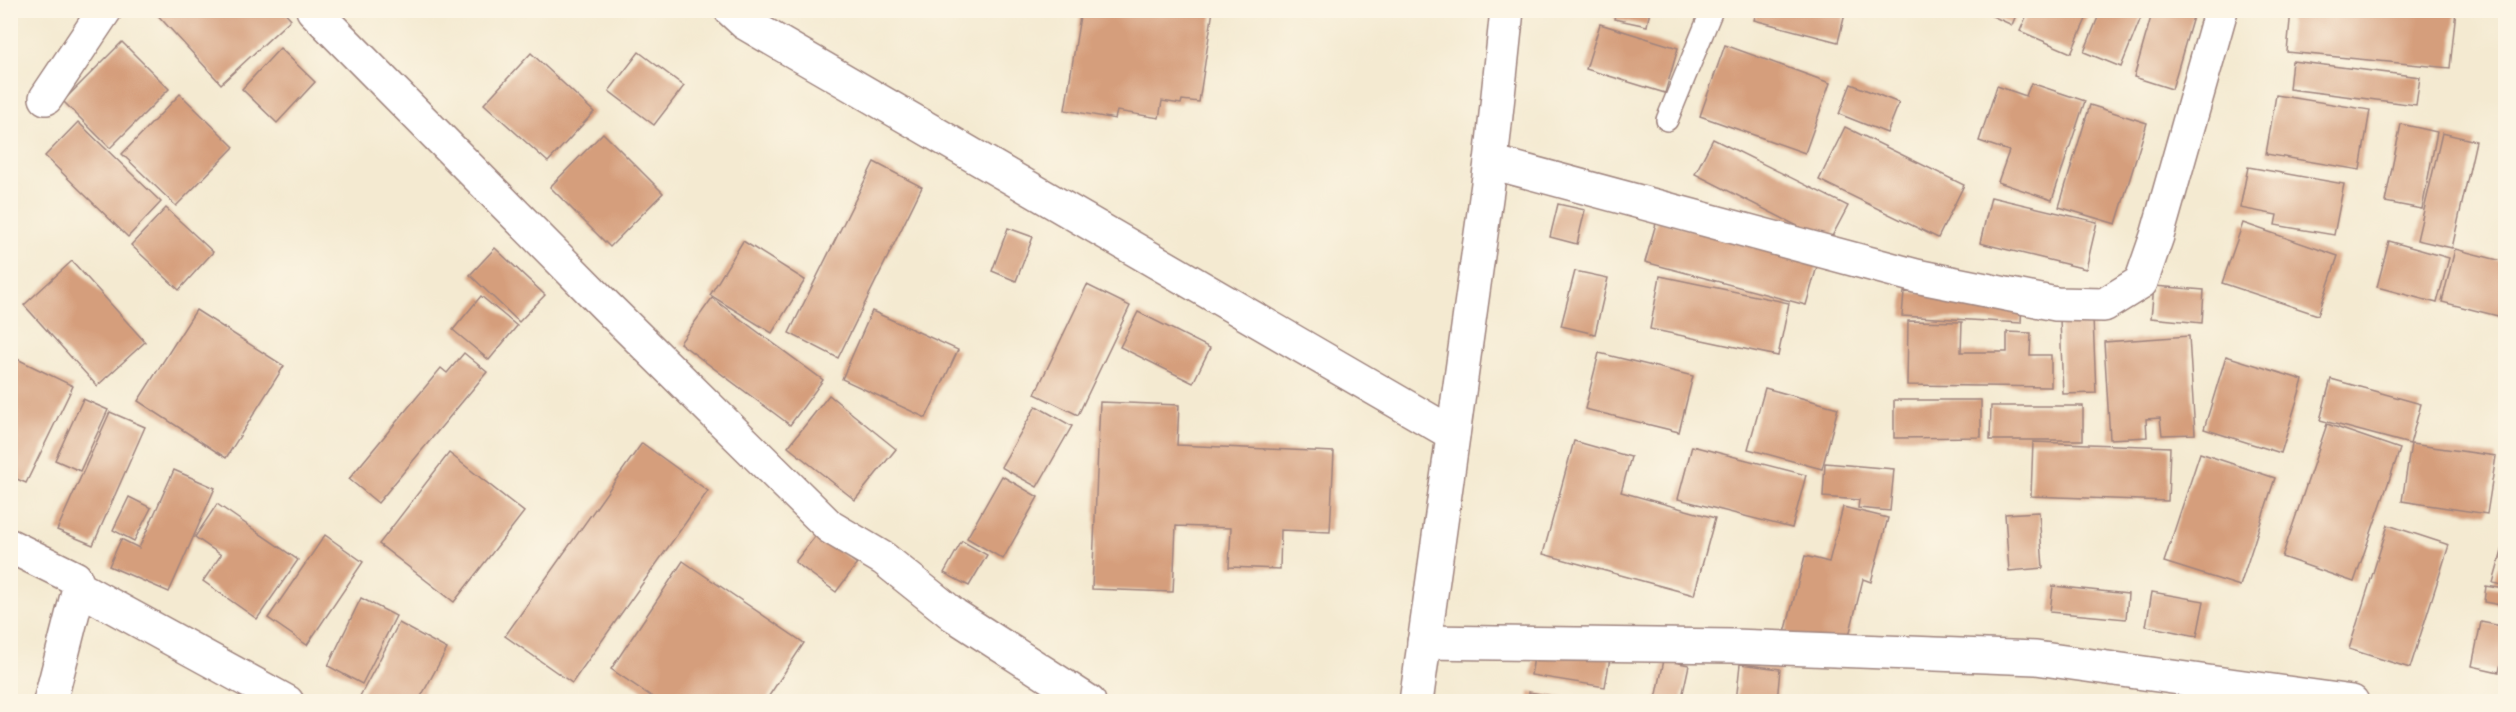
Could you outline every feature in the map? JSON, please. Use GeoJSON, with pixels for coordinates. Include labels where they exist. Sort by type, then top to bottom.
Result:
{"type":"FeatureCollection","features":[{"type":"Feature","properties":{"kind":"street"},"geometry":{"type":"LineString","coordinates":[[46,98],[105,10]]}},
{"type":"Feature","properties":{"kind":"street"},"geometry":{"type":"LineString","coordinates":[[313,10],[606,306],[830,527],[884,559],[954,615],[1089,702]]}},
{"type":"Feature","properties":{"kind":"street"},"geometry":{"type":"LineString","coordinates":[[731,10],[745,23],[1453,434]]}},
{"type":"Feature","properties":{"kind":"street"},"geometry":{"type":"LineString","coordinates":[[1416,702],[1491,162],[1507,10]]}},
{"type":"Feature","properties":{"kind":"street"},"geometry":{"type":"LineString","coordinates":[[1491,162],[1916,276],[2056,304],[2104,305],[2141,282],[2157,236],[2221,10]]}},
{"type":"Feature","properties":{"kind":"street"},"geometry":{"type":"LineString","coordinates":[[10,546],[75,578],[79,588],[50,702]]}},
{"type":"Feature","properties":{"kind":"street"},"geometry":{"type":"LineString","coordinates":[[79,588],[287,702]]}},
{"type":"Feature","properties":{"kind":"street"},"geometry":{"type":"LineString","coordinates":[[1424,642],[1734,646],[2036,658],[2352,702]]}},
{"type":"Feature","properties":{"kind":"lane"},"geometry":{"type":"LineString","coordinates":[[1667,120],[1712,10]]}},
{"type":"Feature","properties":{"kind":"building"},"geometry":{"type":"Polygon","coordinates":[[[153,10],[283,10],[291,19],[221,84],[153,10]]]}},
{"type":"Feature","properties":{"kind":"building"},"geometry":{"type":"Polygon","coordinates":[[[1081,10],[1213,10],[1199,102],[1182,100],[1181,104],[1162,101],[1159,118],[1117,111],[1115,119],[1065,110],[1081,10]]]}},
{"type":"Feature","properties":{"kind":"building"},"geometry":{"type":"Polygon","coordinates":[[[1616,10],[1650,10],[1647,26],[1614,19],[1616,10]]]}},
{"type":"Feature","properties":{"kind":"building"},"geometry":{"type":"Polygon","coordinates":[[[1757,10],[1846,10],[1838,42],[1754,20],[1757,10]]]}},
{"type":"Feature","properties":{"kind":"building"},"geometry":{"type":"Polygon","coordinates":[[[1979,10],[2018,10],[2012,25],[1979,10]]]}},
{"type":"Feature","properties":{"kind":"building"},"geometry":{"type":"Polygon","coordinates":[[[2029,10],[2090,10],[2071,53],[2020,31],[2029,10]]]}},
{"type":"Feature","properties":{"kind":"building"},"geometry":{"type":"Polygon","coordinates":[[[2101,10],[2144,10],[2121,67],[2084,52],[2101,10]]]}},
{"type":"Feature","properties":{"kind":"building"},"geometry":{"type":"Polygon","coordinates":[[[2153,10],[2195,10],[2172,89],[2134,77],[2153,10]]]}},
{"type":"Feature","properties":{"kind":"building"},"geometry":{"type":"Polygon","coordinates":[[[2291,10],[2456,10],[2450,68],[2287,52],[2291,10]]]}},
{"type":"Feature","properties":{"kind":"building"},"geometry":{"type":"Polygon","coordinates":[[[1600,24],[1678,48],[1665,93],[1586,69],[1600,24]]]}},
{"type":"Feature","properties":{"kind":"building"},"geometry":{"type":"Polygon","coordinates":[[[122,42],[169,89],[110,148],[63,101],[122,42]]]}},
{"type":"Feature","properties":{"kind":"building"},"geometry":{"type":"Polygon","coordinates":[[[1725,45],[1830,83],[1805,153],[1700,116],[1725,45]]]}},
{"type":"Feature","properties":{"kind":"building"},"geometry":{"type":"Polygon","coordinates":[[[280,48],[315,82],[277,123],[242,89],[280,48]]]}},
{"type":"Feature","properties":{"kind":"building"},"geometry":{"type":"Polygon","coordinates":[[[639,52],[684,86],[654,125],[609,91],[639,52]]]}},
{"type":"Feature","properties":{"kind":"building"},"geometry":{"type":"Polygon","coordinates":[[[531,53],[594,112],[548,162],[484,104],[531,53]]]}},
{"type":"Feature","properties":{"kind":"building"},"geometry":{"type":"Polygon","coordinates":[[[2292,61],[2420,77],[2416,105],[2289,89],[2292,61]]]}},
{"type":"Feature","properties":{"kind":"building"},"geometry":{"type":"Polygon","coordinates":[[[2031,83],[2085,101],[2052,200],[1998,182],[2009,151],[1979,141],[1997,86],[2026,96],[2031,83]]]}},
{"type":"Feature","properties":{"kind":"building"},"geometry":{"type":"Polygon","coordinates":[[[1851,84],[1899,103],[1887,133],[1839,114],[1851,84]]]}},
{"type":"Feature","properties":{"kind":"building"},"geometry":{"type":"Polygon","coordinates":[[[180,94],[234,147],[176,206],[122,154],[180,94]]]}},
{"type":"Feature","properties":{"kind":"building"},"geometry":{"type":"Polygon","coordinates":[[[2276,95],[2370,110],[2360,170],[2266,154],[2276,95]]]}},
{"type":"Feature","properties":{"kind":"building"},"geometry":{"type":"Polygon","coordinates":[[[2090,105],[2147,123],[2116,224],[2059,207],[2090,105]]]}},
{"type":"Feature","properties":{"kind":"building"},"geometry":{"type":"Polygon","coordinates":[[[78,122],[161,202],[128,237],[45,156],[78,122]]]}},
{"type":"Feature","properties":{"kind":"building"},"geometry":{"type":"Polygon","coordinates":[[[2401,124],[2437,132],[2422,209],[2385,202],[2401,124]]]}},
{"type":"Feature","properties":{"kind":"building"},"geometry":{"type":"Polygon","coordinates":[[[1845,127],[1964,185],[1938,238],[1819,180],[1845,127]]]}},
{"type":"Feature","properties":{"kind":"building"},"geometry":{"type":"Polygon","coordinates":[[[603,133],[663,193],[610,247],[550,187],[603,133]]]}},
{"type":"Feature","properties":{"kind":"building"},"geometry":{"type":"Polygon","coordinates":[[[2442,133],[2476,141],[2452,248],[2417,240],[2442,133]]]}},
{"type":"Feature","properties":{"kind":"building"},"geometry":{"type":"Polygon","coordinates":[[[1713,139],[1848,206],[1829,242],[1695,174],[1713,139]]]}},
{"type":"Feature","properties":{"kind":"building"},"geometry":{"type":"Polygon","coordinates":[[[874,162],[922,187],[838,358],[789,333],[874,162]]]}},
{"type":"Feature","properties":{"kind":"building"},"geometry":{"type":"Polygon","coordinates":[[[2248,167],[2344,184],[2334,235],[2275,225],[2277,215],[2240,208],[2248,167]]]}},
{"type":"Feature","properties":{"kind":"building"},"geometry":{"type":"Polygon","coordinates":[[[1991,197],[2097,222],[2086,269],[1980,243],[1991,197]]]}},
{"type":"Feature","properties":{"kind":"building"},"geometry":{"type":"Polygon","coordinates":[[[1558,204],[1585,210],[1577,244],[1550,237],[1558,204]]]}},
{"type":"Feature","properties":{"kind":"building"},"geometry":{"type":"Polygon","coordinates":[[[166,208],[213,252],[179,290],[131,245],[166,208]]]}},
{"type":"Feature","properties":{"kind":"building"},"geometry":{"type":"Polygon","coordinates":[[[1657,220],[1818,263],[1806,305],[1645,262],[1657,220]]]}},
{"type":"Feature","properties":{"kind":"building"},"geometry":{"type":"Polygon","coordinates":[[[2243,223],[2338,256],[2318,315],[2222,283],[2243,223]]]}},
{"type":"Feature","properties":{"kind":"building"},"geometry":{"type":"Polygon","coordinates":[[[1008,228],[1033,237],[1016,281],[992,271],[1008,228]]]}},
{"type":"Feature","properties":{"kind":"building"},"geometry":{"type":"Polygon","coordinates":[[[743,241],[805,280],[772,333],[710,295],[743,241]]]}},
{"type":"Feature","properties":{"kind":"building"},"geometry":{"type":"Polygon","coordinates":[[[2389,241],[2449,258],[2437,303],[2377,287],[2389,241]]]}},
{"type":"Feature","properties":{"kind":"building"},"geometry":{"type":"Polygon","coordinates":[[[495,248],[545,295],[519,322],[470,275],[495,248]]]}},
{"type":"Feature","properties":{"kind":"building"},"geometry":{"type":"Polygon","coordinates":[[[2455,249],[2506,262],[2506,318],[2442,302],[2455,249]]]}},
{"type":"Feature","properties":{"kind":"building"},"geometry":{"type":"Polygon","coordinates":[[[72,261],[145,342],[97,386],[24,305],[72,261]]]}},
{"type":"Feature","properties":{"kind":"building"},"geometry":{"type":"Polygon","coordinates":[[[1575,271],[1608,278],[1595,334],[1561,326],[1575,271]]]}},
{"type":"Feature","properties":{"kind":"building"},"geometry":{"type":"Polygon","coordinates":[[[1660,276],[1789,303],[1778,356],[1650,329],[1660,276]]]}},
{"type":"Feature","properties":{"kind":"building"},"geometry":{"type":"Polygon","coordinates":[[[1087,285],[1130,306],[1078,415],[1035,394],[1087,285]]]}},
{"type":"Feature","properties":{"kind":"building"},"geometry":{"type":"Polygon","coordinates":[[[2154,286],[2204,290],[2202,323],[2151,318],[2154,286]]]}},
{"type":"Feature","properties":{"kind":"building"},"geometry":{"type":"Polygon","coordinates":[[[1904,292],[2022,298],[2021,323],[1902,316],[1904,292]]]}},
{"type":"Feature","properties":{"kind":"building"},"geometry":{"type":"Polygon","coordinates":[[[481,296],[517,326],[489,360],[453,330],[481,296]]]}},
{"type":"Feature","properties":{"kind":"building"},"geometry":{"type":"Polygon","coordinates":[[[712,298],[823,380],[790,425],[680,343],[712,298]]]}},
{"type":"Feature","properties":{"kind":"building"},"geometry":{"type":"Polygon","coordinates":[[[196,310],[284,366],[226,458],[138,401],[196,310]]]}},
{"type":"Feature","properties":{"kind":"building"},"geometry":{"type":"Polygon","coordinates":[[[872,311],[958,350],[926,418],[842,379],[872,311]]]}},
{"type":"Feature","properties":{"kind":"building"},"geometry":{"type":"Polygon","coordinates":[[[1138,312],[1210,348],[1193,383],[1120,347],[1138,312]]]}},
{"type":"Feature","properties":{"kind":"building"},"geometry":{"type":"Polygon","coordinates":[[[2093,318],[2096,393],[2063,394],[2060,319],[2093,318]]]}},
{"type":"Feature","properties":{"kind":"building"},"geometry":{"type":"Polygon","coordinates":[[[1908,321],[1962,322],[1961,352],[2007,352],[2007,332],[2031,333],[2030,355],[2051,355],[2051,387],[1907,385],[1908,321]]]}},
{"type":"Feature","properties":{"kind":"building"},"geometry":{"type":"Polygon","coordinates":[[[2189,336],[2195,434],[2162,435],[2160,418],[2146,419],[2147,437],[2110,439],[2104,342],[2189,336]]]}},
{"type":"Feature","properties":{"kind":"building"},"geometry":{"type":"Polygon","coordinates":[[[464,353],[487,372],[378,503],[349,479],[441,368],[447,373],[464,353]]]}},
{"type":"Feature","properties":{"kind":"building"},"geometry":{"type":"Polygon","coordinates":[[[1599,353],[1693,376],[1679,432],[1585,409],[1599,353]]]}},
{"type":"Feature","properties":{"kind":"building"},"geometry":{"type":"Polygon","coordinates":[[[2226,356],[2303,380],[2281,453],[2204,429],[2226,356]]]}},
{"type":"Feature","properties":{"kind":"building"},"geometry":{"type":"Polygon","coordinates":[[[13,357],[73,386],[26,483],[10,476],[10,363],[13,357]]]}},
{"type":"Feature","properties":{"kind":"building"},"geometry":{"type":"Polygon","coordinates":[[[2331,379],[2421,404],[2410,444],[2320,420],[2331,379]]]}},
{"type":"Feature","properties":{"kind":"building"},"geometry":{"type":"Polygon","coordinates":[[[1765,388],[1838,408],[1822,469],[1748,449],[1765,388]]]}},
{"type":"Feature","properties":{"kind":"building"},"geometry":{"type":"Polygon","coordinates":[[[829,395],[896,449],[855,500],[788,447],[829,395]]]}},
{"type":"Feature","properties":{"kind":"building"},"geometry":{"type":"Polygon","coordinates":[[[83,399],[108,410],[80,471],[55,460],[83,399]]]}},
{"type":"Feature","properties":{"kind":"building"},"geometry":{"type":"Polygon","coordinates":[[[1894,400],[1981,400],[1981,437],[1894,438],[1894,400]]]}},
{"type":"Feature","properties":{"kind":"building"},"geometry":{"type":"Polygon","coordinates":[[[1100,402],[1179,405],[1177,445],[1334,452],[1330,532],[1281,530],[1280,569],[1229,567],[1231,528],[1176,526],[1173,592],[1092,589],[1100,402]]]}},
{"type":"Feature","properties":{"kind":"building"},"geometry":{"type":"Polygon","coordinates":[[[1036,406],[1072,426],[1037,487],[1001,467],[1036,406]]]}},
{"type":"Feature","properties":{"kind":"building"},"geometry":{"type":"Polygon","coordinates":[[[1991,406],[2083,406],[2083,440],[1990,440],[1991,406]]]}},
{"type":"Feature","properties":{"kind":"building"},"geometry":{"type":"Polygon","coordinates":[[[110,412],[145,427],[93,545],[57,530],[110,412]]]}},
{"type":"Feature","properties":{"kind":"building"},"geometry":{"type":"Polygon","coordinates":[[[2327,424],[2400,449],[2354,582],[2282,557],[2327,424]]]}},
{"type":"Feature","properties":{"kind":"building"},"geometry":{"type":"Polygon","coordinates":[[[1574,441],[1631,457],[1621,492],[1715,518],[1694,595],[1543,554],[1574,441]]]}},
{"type":"Feature","properties":{"kind":"building"},"geometry":{"type":"Polygon","coordinates":[[[2033,442],[2170,447],[2168,501],[2031,496],[2033,442]]]}},
{"type":"Feature","properties":{"kind":"building"},"geometry":{"type":"Polygon","coordinates":[[[642,443],[708,491],[572,683],[505,636],[642,443]]]}},
{"type":"Feature","properties":{"kind":"building"},"geometry":{"type":"Polygon","coordinates":[[[2411,444],[2496,456],[2487,514],[2402,501],[2411,444]]]}},
{"type":"Feature","properties":{"kind":"building"},"geometry":{"type":"Polygon","coordinates":[[[1692,446],[1806,475],[1792,528],[1678,499],[1692,446]]]}},
{"type":"Feature","properties":{"kind":"building"},"geometry":{"type":"Polygon","coordinates":[[[449,453],[524,512],[454,602],[379,544],[449,453]]]}},
{"type":"Feature","properties":{"kind":"building"},"geometry":{"type":"Polygon","coordinates":[[[2200,453],[2275,478],[2240,586],[2164,562],[2200,453]]]}},
{"type":"Feature","properties":{"kind":"building"},"geometry":{"type":"Polygon","coordinates":[[[1825,463],[1894,469],[1890,511],[1858,508],[1859,500],[1823,497],[1825,463]]]}},
{"type":"Feature","properties":{"kind":"building"},"geometry":{"type":"Polygon","coordinates":[[[174,470],[215,488],[169,592],[109,566],[121,539],[139,548],[174,470]]]}},
{"type":"Feature","properties":{"kind":"building"},"geometry":{"type":"Polygon","coordinates":[[[1002,476],[1038,497],[1003,559],[967,538],[1002,476]]]}},
{"type":"Feature","properties":{"kind":"building"},"geometry":{"type":"Polygon","coordinates":[[[129,497],[151,508],[134,541],[113,530],[129,497]]]}},
{"type":"Feature","properties":{"kind":"building"},"geometry":{"type":"Polygon","coordinates":[[[217,504],[298,560],[257,619],[203,581],[221,555],[195,537],[217,504]]]}},
{"type":"Feature","properties":{"kind":"building"},"geometry":{"type":"Polygon","coordinates":[[[1843,507],[1888,518],[1871,582],[1863,579],[1846,648],[1785,633],[1805,556],[1829,562],[1843,507]]]}},
{"type":"Feature","properties":{"kind":"building"},"geometry":{"type":"Polygon","coordinates":[[[2039,512],[2043,568],[2009,571],[2005,514],[2039,512]]]}},
{"type":"Feature","properties":{"kind":"building"},"geometry":{"type":"Polygon","coordinates":[[[2388,525],[2449,545],[2410,668],[2349,649],[2388,525]]]}},
{"type":"Feature","properties":{"kind":"building"},"geometry":{"type":"Polygon","coordinates":[[[817,534],[857,564],[836,592],[795,562],[817,534]]]}},
{"type":"Feature","properties":{"kind":"building"},"geometry":{"type":"Polygon","coordinates":[[[325,535],[363,562],[307,645],[268,618],[325,535]]]}},
{"type":"Feature","properties":{"kind":"building"},"geometry":{"type":"Polygon","coordinates":[[[2506,537],[2506,586],[2493,583],[2506,537]]]}},
{"type":"Feature","properties":{"kind":"building"},"geometry":{"type":"Polygon","coordinates":[[[962,541],[987,555],[969,586],[944,573],[962,541]]]}},
{"type":"Feature","properties":{"kind":"building"},"geometry":{"type":"Polygon","coordinates":[[[683,561],[804,643],[765,702],[660,702],[611,669],[683,561]]]}},
{"type":"Feature","properties":{"kind":"building"},"geometry":{"type":"Polygon","coordinates":[[[2053,586],[2128,594],[2126,619],[2050,612],[2053,586]]]}},
{"type":"Feature","properties":{"kind":"building"},"geometry":{"type":"Polygon","coordinates":[[[2486,586],[2506,589],[2506,606],[2484,602],[2486,586]]]}},
{"type":"Feature","properties":{"kind":"building"},"geometry":{"type":"Polygon","coordinates":[[[2152,592],[2204,601],[2197,636],[2146,626],[2152,592]]]}},
{"type":"Feature","properties":{"kind":"building"},"geometry":{"type":"Polygon","coordinates":[[[361,598],[396,616],[362,684],[328,666],[361,598]]]}},
{"type":"Feature","properties":{"kind":"building"},"geometry":{"type":"Polygon","coordinates":[[[2481,622],[2506,627],[2506,640],[2499,672],[2472,666],[2481,622]]]}},
{"type":"Feature","properties":{"kind":"building"},"geometry":{"type":"Polygon","coordinates":[[[399,623],[447,649],[418,702],[365,702],[359,698],[399,623]]]}},
{"type":"Feature","properties":{"kind":"building"},"geometry":{"type":"Polygon","coordinates":[[[1536,646],[1610,658],[1605,687],[1531,675],[1536,646]]]}},
{"type":"Feature","properties":{"kind":"building"},"geometry":{"type":"Polygon","coordinates":[[[1664,660],[1689,665],[1681,702],[1656,699],[1664,660]]]}},
{"type":"Feature","properties":{"kind":"building"},"geometry":{"type":"Polygon","coordinates":[[[1740,664],[1780,669],[1777,702],[1736,702],[1740,664]]]}},
{"type":"Feature","properties":{"kind":"building"},"geometry":{"type":"Polygon","coordinates":[[[1529,692],[1564,698],[1563,702],[1528,702],[1529,692]]]}},
{"type":"Feature","properties":{"kind":"building"},"geometry":{"type":"Polygon","coordinates":[[[1804,697],[1823,700],[1823,702],[1803,702],[1804,697]]]}}]}
